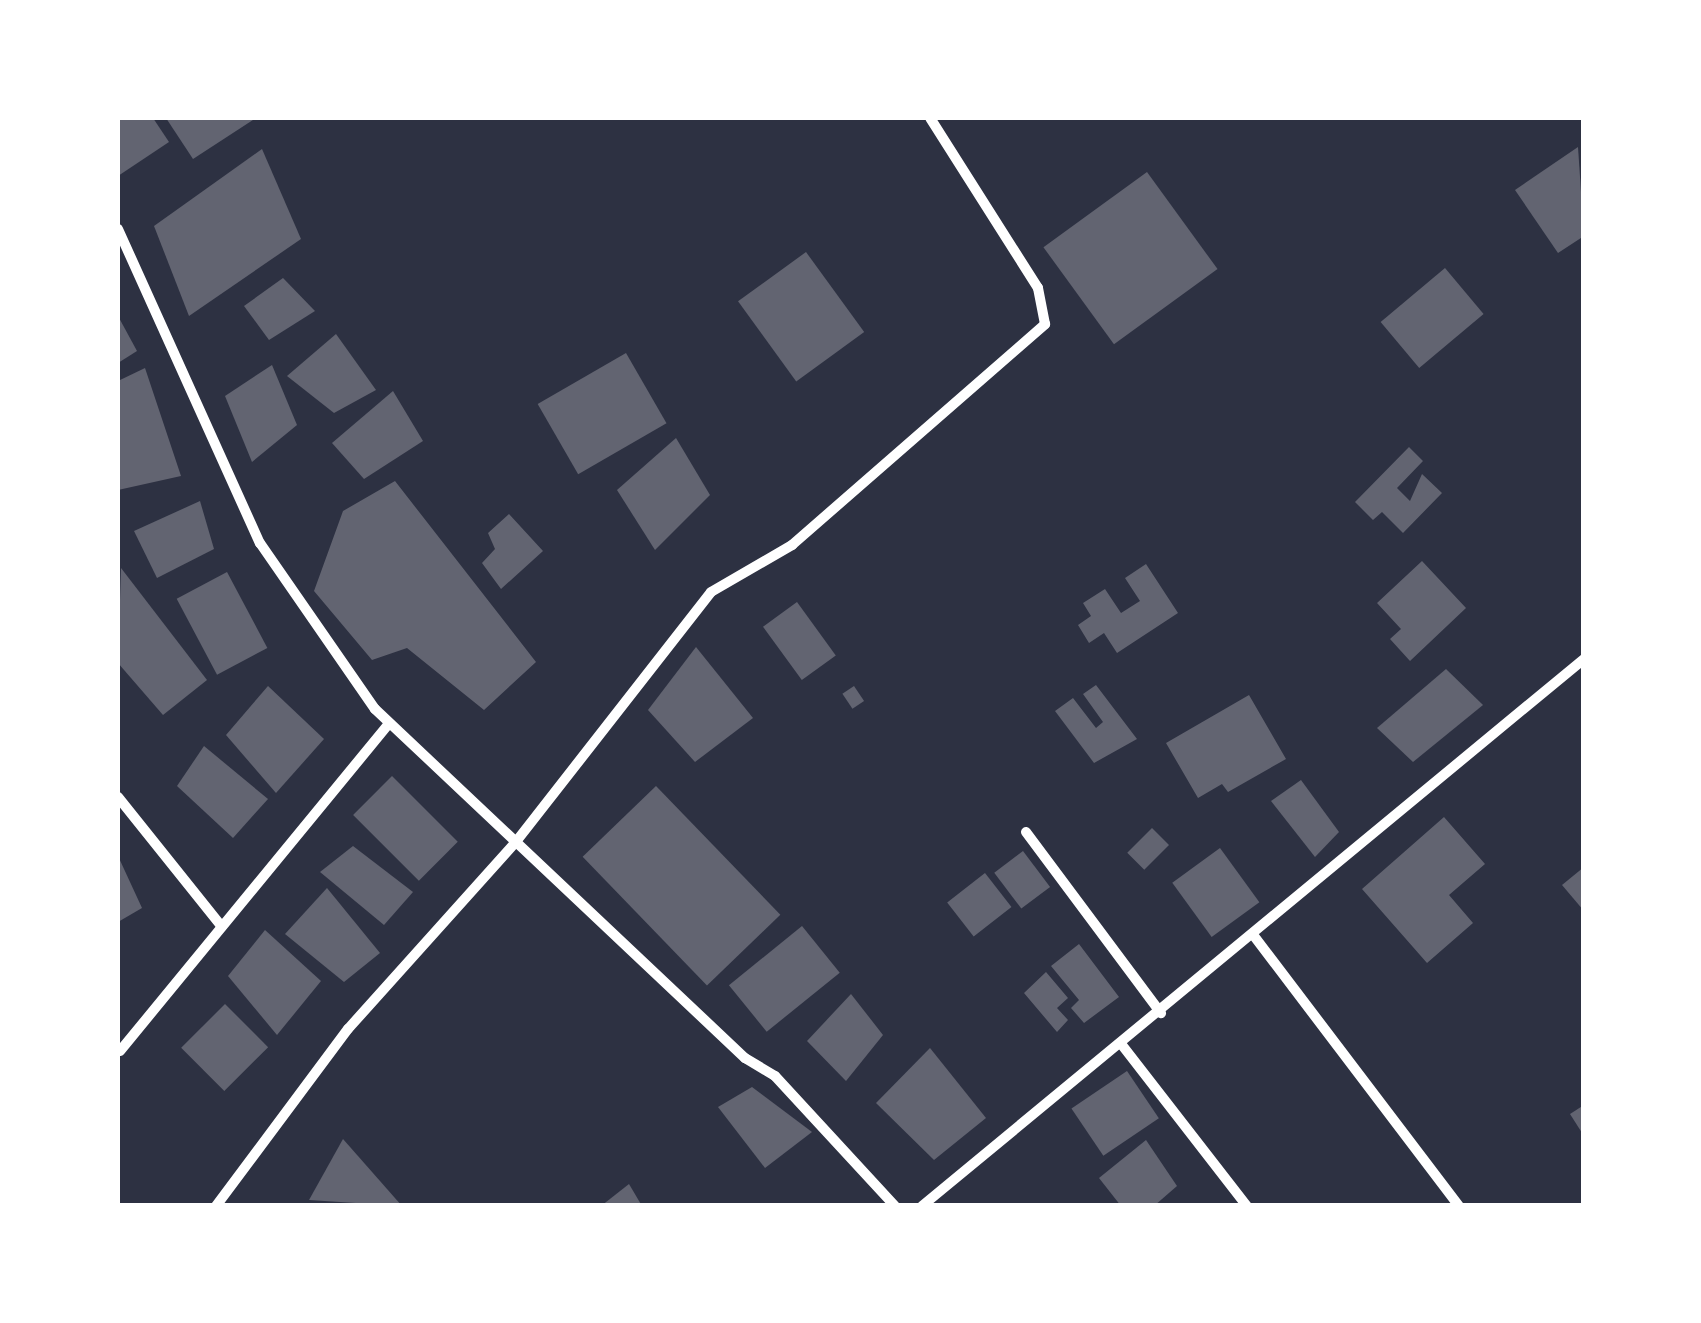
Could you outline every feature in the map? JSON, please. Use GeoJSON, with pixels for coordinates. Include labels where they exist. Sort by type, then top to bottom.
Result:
{"type":"FeatureCollection","features":[{"type":"Feature","properties":{"kind":"street"},"geometry":{"type":"LineString","coordinates":[[216,1206],[348,1029],[514,843],[711,592],[792,544],[1045,324],[1038,288],[930,118]]}},
{"type":"Feature","properties":{"kind":"street"},"geometry":{"type":"LineString","coordinates":[[118,229],[260,543],[315,630],[390,724],[745,1058],[776,1076],[896,1206]]}},
{"type":"Feature","properties":{"kind":"street"},"geometry":{"type":"LineString","coordinates":[[922,1206],[1161,1013],[1584,658]]}},
{"type":"Feature","properties":{"kind":"street"},"geometry":{"type":"LineString","coordinates":[[120,1051],[390,724]]}},
{"type":"Feature","properties":{"kind":"street"},"geometry":{"type":"LineString","coordinates":[[118,797],[222,927]]}},
{"type":"Feature","properties":{"kind":"street"},"geometry":{"type":"LineString","coordinates":[[1026,832],[1161,1013]]}},
{"type":"Feature","properties":{"kind":"street"},"geometry":{"type":"LineString","coordinates":[[1254,936],[1459,1206]]}},
{"type":"Feature","properties":{"kind":"street"},"geometry":{"type":"LineString","coordinates":[[1122,1045],[1247,1206]]}},
{"type":"Feature","properties":{"kind":"building"},"geometry":{"type":"Polygon","coordinates":[[[118,118],[153,118],[169,142],[118,176],[118,118]]]}},
{"type":"Feature","properties":{"kind":"building"},"geometry":{"type":"Polygon","coordinates":[[[166,118],[256,118],[193,159],[166,118]]]}},
{"type":"Feature","properties":{"kind":"building"},"geometry":{"type":"Polygon","coordinates":[[[1578,147],[1584,236],[1558,253],[1515,190],[1578,147]]]}},
{"type":"Feature","properties":{"kind":"building"},"geometry":{"type":"Polygon","coordinates":[[[262,149],[301,239],[189,316],[154,226],[262,149]]]}},
{"type":"Feature","properties":{"kind":"building"},"geometry":{"type":"Polygon","coordinates":[[[1147,172],[1218,269],[1114,344],[1043,247],[1147,172]]]}},
{"type":"Feature","properties":{"kind":"building"},"geometry":{"type":"Polygon","coordinates":[[[806,252],[864,332],[796,381],[738,301],[806,252]]]}},
{"type":"Feature","properties":{"kind":"building"},"geometry":{"type":"Polygon","coordinates":[[[1445,268],[1484,314],[1419,368],[1381,322],[1445,268]]]}},
{"type":"Feature","properties":{"kind":"building"},"geometry":{"type":"Polygon","coordinates":[[[283,278],[315,311],[269,340],[244,306],[283,278]]]}},
{"type":"Feature","properties":{"kind":"building"},"geometry":{"type":"Polygon","coordinates":[[[118,316],[137,351],[118,363],[118,316]]]}},
{"type":"Feature","properties":{"kind":"building"},"geometry":{"type":"Polygon","coordinates":[[[336,334],[376,390],[334,413],[287,376],[336,334]]]}},
{"type":"Feature","properties":{"kind":"building"},"geometry":{"type":"Polygon","coordinates":[[[626,353],[666,423],[578,474],[538,404],[626,353]]]}},
{"type":"Feature","properties":{"kind":"building"},"geometry":{"type":"Polygon","coordinates":[[[272,365],[297,425],[252,462],[225,396],[272,365]]]}},
{"type":"Feature","properties":{"kind":"building"},"geometry":{"type":"Polygon","coordinates":[[[145,368],[181,476],[118,490],[118,381],[145,368]]]}},
{"type":"Feature","properties":{"kind":"building"},"geometry":{"type":"Polygon","coordinates":[[[393,391],[423,441],[364,479],[332,443],[393,391]]]}},
{"type":"Feature","properties":{"kind":"building"},"geometry":{"type":"Polygon","coordinates":[[[676,438],[710,495],[655,550],[617,490],[676,438]]]}},
{"type":"Feature","properties":{"kind":"building"},"geometry":{"type":"Polygon","coordinates":[[[1409,447],[1423,461],[1397,488],[1410,501],[1422,474],[1442,493],[1403,533],[1382,512],[1373,520],[1355,502],[1409,447]]]}},
{"type":"Feature","properties":{"kind":"building"},"geometry":{"type":"Polygon","coordinates":[[[395,481],[536,662],[484,710],[407,648],[372,660],[314,591],[343,511],[395,481]]]}},
{"type":"Feature","properties":{"kind":"building"},"geometry":{"type":"Polygon","coordinates":[[[200,501],[214,549],[157,578],[134,531],[200,501]]]}},
{"type":"Feature","properties":{"kind":"building"},"geometry":{"type":"Polygon","coordinates":[[[509,514],[543,551],[501,589],[482,563],[495,549],[488,533],[509,514]]]}},
{"type":"Feature","properties":{"kind":"building"},"geometry":{"type":"Polygon","coordinates":[[[1422,561],[1466,608],[1410,661],[1390,639],[1401,629],[1377,603],[1422,561]]]}},
{"type":"Feature","properties":{"kind":"building"},"geometry":{"type":"Polygon","coordinates":[[[1146,564],[1178,613],[1117,653],[1104,633],[1089,643],[1078,625],[1091,616],[1083,603],[1105,589],[1121,613],[1140,601],[1125,578],[1146,564]]]}},
{"type":"Feature","properties":{"kind":"building"},"geometry":{"type":"Polygon","coordinates":[[[121,568],[207,680],[163,715],[118,663],[121,568]]]}},
{"type":"Feature","properties":{"kind":"building"},"geometry":{"type":"Polygon","coordinates":[[[227,572],[267,648],[217,675],[177,599],[227,572]]]}},
{"type":"Feature","properties":{"kind":"building"},"geometry":{"type":"Polygon","coordinates":[[[797,602],[836,655],[802,680],[763,627],[797,602]]]}},
{"type":"Feature","properties":{"kind":"building"},"geometry":{"type":"Polygon","coordinates":[[[696,647],[753,718],[695,762],[648,710],[696,647]]]}},
{"type":"Feature","properties":{"kind":"building"},"geometry":{"type":"Polygon","coordinates":[[[1446,669],[1483,705],[1413,762],[1377,728],[1446,669]]]}},
{"type":"Feature","properties":{"kind":"building"},"geometry":{"type":"Polygon","coordinates":[[[1096,685],[1137,739],[1094,763],[1055,711],[1073,698],[1096,728],[1103,722],[1083,694],[1096,685]]]}},
{"type":"Feature","properties":{"kind":"building"},"geometry":{"type":"Polygon","coordinates":[[[268,686],[324,739],[276,793],[226,735],[268,686]]]}},
{"type":"Feature","properties":{"kind":"building"},"geometry":{"type":"Polygon","coordinates":[[[854,686],[864,701],[852,709],[842,694],[854,686]]]}},
{"type":"Feature","properties":{"kind":"building"},"geometry":{"type":"Polygon","coordinates":[[[1249,695],[1286,759],[1228,792],[1222,784],[1198,798],[1166,743],[1249,695]]]}},
{"type":"Feature","properties":{"kind":"building"},"geometry":{"type":"Polygon","coordinates":[[[204,746],[268,799],[233,838],[177,786],[204,746]]]}},
{"type":"Feature","properties":{"kind":"building"},"geometry":{"type":"Polygon","coordinates":[[[392,776],[458,842],[419,881],[353,815],[392,776]]]}},
{"type":"Feature","properties":{"kind":"building"},"geometry":{"type":"Polygon","coordinates":[[[1301,780],[1339,832],[1315,857],[1271,801],[1301,780]]]}},
{"type":"Feature","properties":{"kind":"building"},"geometry":{"type":"Polygon","coordinates":[[[656,786],[780,915],[707,986],[583,857],[656,786]]]}},
{"type":"Feature","properties":{"kind":"building"},"geometry":{"type":"Polygon","coordinates":[[[1444,817],[1485,864],[1449,895],[1473,923],[1427,963],[1362,889],[1444,817]]]}},
{"type":"Feature","properties":{"kind":"building"},"geometry":{"type":"Polygon","coordinates":[[[1152,828],[1169,845],[1144,870],[1127,853],[1152,828]]]}},
{"type":"Feature","properties":{"kind":"building"},"geometry":{"type":"Polygon","coordinates":[[[353,846],[413,892],[384,925],[320,872],[353,846]]]}},
{"type":"Feature","properties":{"kind":"building"},"geometry":{"type":"Polygon","coordinates":[[[1220,848],[1259,902],[1212,937],[1172,883],[1220,848]]]}},
{"type":"Feature","properties":{"kind":"building"},"geometry":{"type":"Polygon","coordinates":[[[1023,851],[1050,887],[1021,909],[994,873],[1023,851]]]}},
{"type":"Feature","properties":{"kind":"building"},"geometry":{"type":"Polygon","coordinates":[[[118,856],[142,908],[118,922],[118,856]]]}},
{"type":"Feature","properties":{"kind":"building"},"geometry":{"type":"Polygon","coordinates":[[[1584,867],[1584,911],[1562,885],[1584,867]]]}},
{"type":"Feature","properties":{"kind":"building"},"geometry":{"type":"Polygon","coordinates":[[[985,873],[1011,907],[974,936],[947,903],[985,873]]]}},
{"type":"Feature","properties":{"kind":"building"},"geometry":{"type":"Polygon","coordinates":[[[327,888],[380,953],[344,982],[285,934],[327,888]]]}},
{"type":"Feature","properties":{"kind":"building"},"geometry":{"type":"Polygon","coordinates":[[[802,926],[840,973],[767,1032],[729,985],[802,926]]]}},
{"type":"Feature","properties":{"kind":"building"},"geometry":{"type":"Polygon","coordinates":[[[265,930],[321,981],[277,1035],[228,976],[265,930]]]}},
{"type":"Feature","properties":{"kind":"building"},"geometry":{"type":"Polygon","coordinates":[[[1079,944],[1119,997],[1084,1023],[1071,1008],[1079,1000],[1051,966],[1079,944]]]}},
{"type":"Feature","properties":{"kind":"building"},"geometry":{"type":"Polygon","coordinates":[[[1046,972],[1068,998],[1057,1008],[1068,1020],[1057,1032],[1024,993],[1046,972]]]}},
{"type":"Feature","properties":{"kind":"building"},"geometry":{"type":"Polygon","coordinates":[[[851,994],[883,1035],[846,1081],[807,1041],[851,994]]]}},
{"type":"Feature","properties":{"kind":"building"},"geometry":{"type":"Polygon","coordinates":[[[225,1004],[268,1047],[224,1091],[181,1048],[225,1004]]]}},
{"type":"Feature","properties":{"kind":"building"},"geometry":{"type":"Polygon","coordinates":[[[930,1048],[986,1118],[934,1160],[876,1103],[930,1048]]]}},
{"type":"Feature","properties":{"kind":"building"},"geometry":{"type":"Polygon","coordinates":[[[1127,1071],[1159,1118],[1103,1156],[1071,1108],[1127,1071]]]}},
{"type":"Feature","properties":{"kind":"building"},"geometry":{"type":"Polygon","coordinates":[[[752,1087],[812,1132],[765,1168],[718,1107],[752,1087]]]}},
{"type":"Feature","properties":{"kind":"building"},"geometry":{"type":"Polygon","coordinates":[[[1584,1105],[1584,1136],[1570,1114],[1584,1105]]]}},
{"type":"Feature","properties":{"kind":"building"},"geometry":{"type":"Polygon","coordinates":[[[343,1139],[402,1206],[309,1200],[343,1139]]]}},
{"type":"Feature","properties":{"kind":"building"},"geometry":{"type":"Polygon","coordinates":[[[1146,1140],[1177,1186],[1154,1206],[1121,1206],[1099,1178],[1146,1140]]]}},
{"type":"Feature","properties":{"kind":"building"},"geometry":{"type":"Polygon","coordinates":[[[629,1184],[642,1206],[601,1206],[629,1184]]]}}]}
